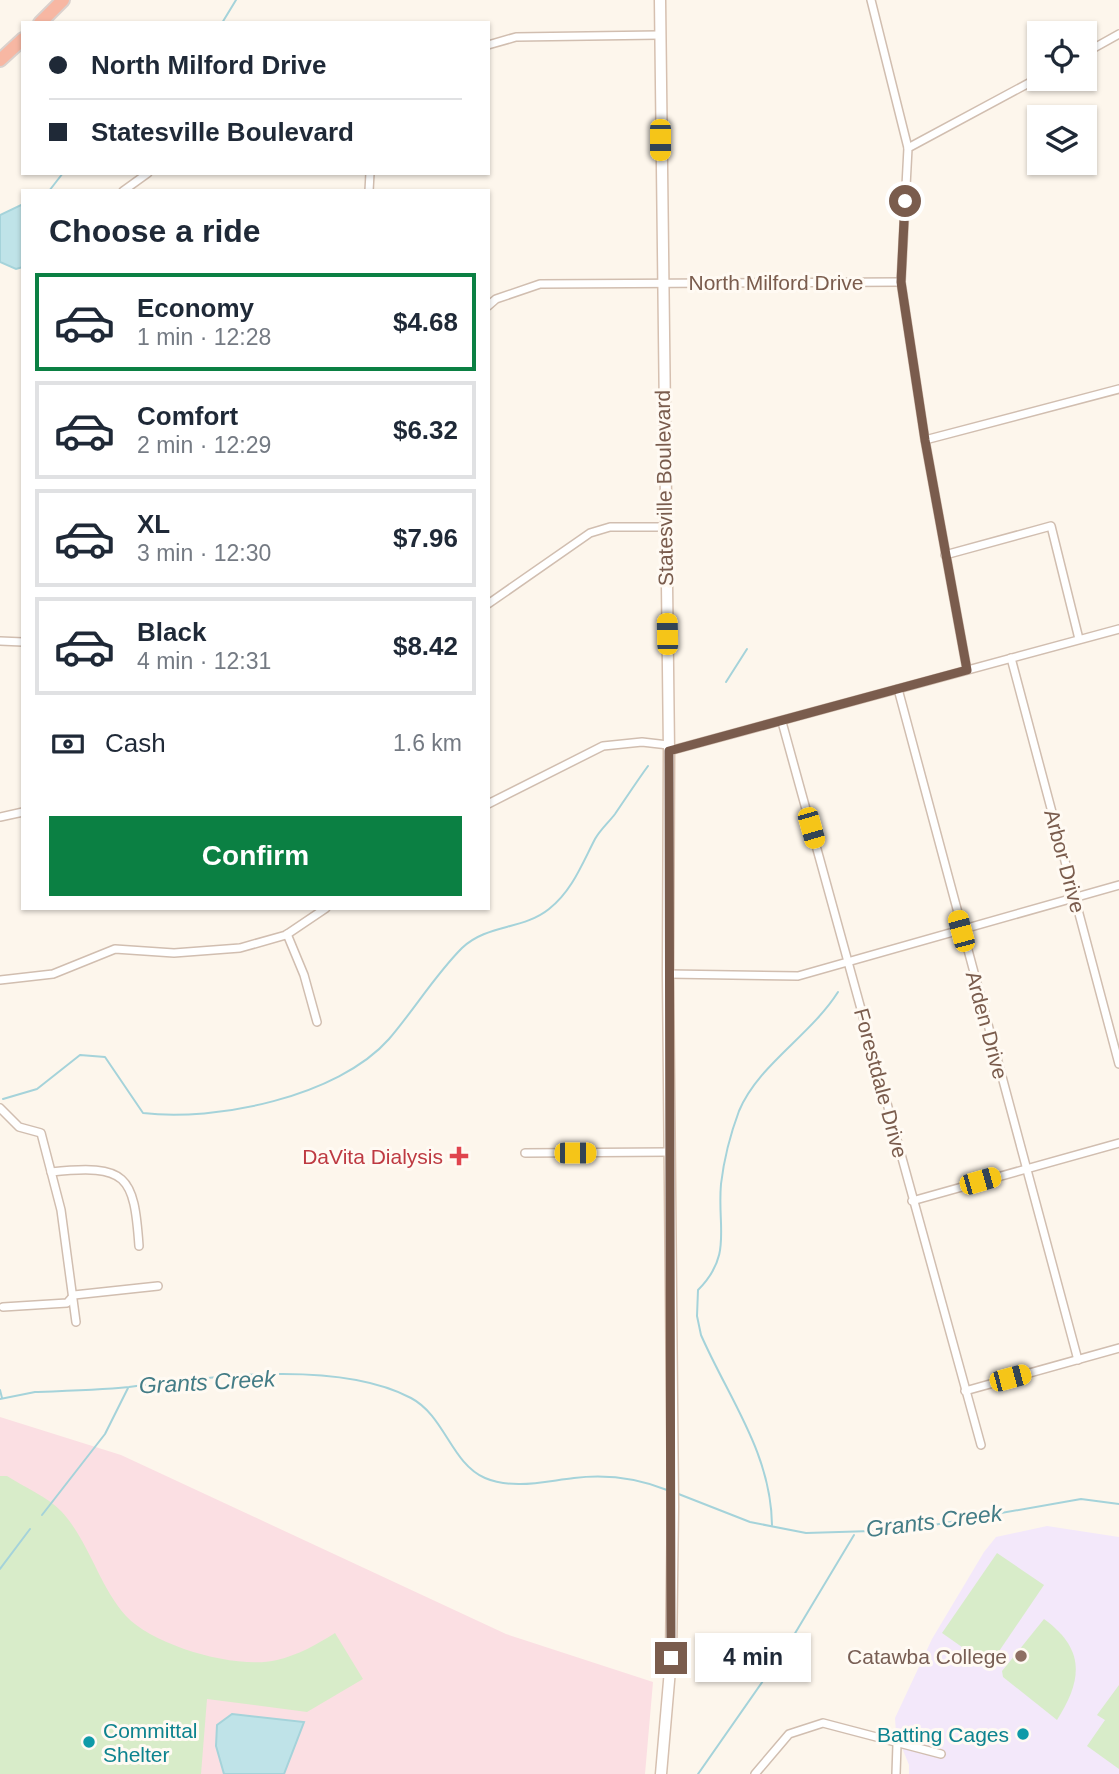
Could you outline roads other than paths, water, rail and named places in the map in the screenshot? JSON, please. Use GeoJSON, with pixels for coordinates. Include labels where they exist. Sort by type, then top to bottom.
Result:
{"type":"FeatureCollection","features":[{"type":"Feature","properties":{"kind":"highway"},"geometry":{"type":"LineString","coordinates":[[42,21],[63,0]]}},
{"type":"Feature","properties":{"kind":"highway"},"geometry":{"type":"LineString","coordinates":[[0,60],[21,40]]}},
{"type":"Feature","properties":{"kind":"main road","name":"Statesville Boulevard"},"geometry":{"type":"LineString","coordinates":[[660,0],[661,282],[669,748],[668,974],[673,1506],[671,1658],[661,1774]]}},
{"type":"Feature","properties":{"kind":"street"},"geometry":{"type":"LineString","coordinates":[[871,0],[908,148],[901,282],[925,440],[967,670]]}},
{"type":"Feature","properties":{"kind":"street"},"geometry":{"type":"LineString","coordinates":[[1097,46],[1119,34]]}},
{"type":"Feature","properties":{"kind":"street"},"geometry":{"type":"LineString","coordinates":[[490,44],[516,37],[659,35]]}},
{"type":"Feature","properties":{"kind":"street"},"geometry":{"type":"LineString","coordinates":[[908,148],[1027,84]]}},
{"type":"Feature","properties":{"kind":"street"},"geometry":{"type":"LineString","coordinates":[[126,189],[145,175]]}},
{"type":"Feature","properties":{"kind":"street","name":"North Milford Drive"},"geometry":{"type":"LineString","coordinates":[[490,304],[496,299],[540,284],[901,282]]}},
{"type":"Feature","properties":{"kind":"street"},"geometry":{"type":"LineString","coordinates":[[925,440],[1119,389]]}},
{"type":"Feature","properties":{"kind":"street"},"geometry":{"type":"LineString","coordinates":[[945,555],[1051,526],[1079,639]]}},
{"type":"Feature","properties":{"kind":"street"},"geometry":{"type":"LineString","coordinates":[[490,603],[590,533],[610,527],[665,527]]}},
{"type":"Feature","properties":{"kind":"street"},"geometry":{"type":"LineString","coordinates":[[490,803],[603,746],[630,742],[669,748],[782,722],[1119,629]]}},
{"type":"Feature","properties":{"kind":"street"},"geometry":{"type":"LineString","coordinates":[[0,641],[21,642]]}},
{"type":"Feature","properties":{"kind":"street","name":"Arbor Drive"},"geometry":{"type":"LineString","coordinates":[[1011,658],[1119,1064]]}},
{"type":"Feature","properties":{"kind":"street","name":"Arden Drive"},"geometry":{"type":"LineString","coordinates":[[898,689],[1078,1360]]}},
{"type":"Feature","properties":{"kind":"street","name":"Forestdale Drive"},"geometry":{"type":"LineString","coordinates":[[782,722],[981,1445]]}},
{"type":"Feature","properties":{"kind":"street"},"geometry":{"type":"LineString","coordinates":[[0,817],[21,812]]}},
{"type":"Feature","properties":{"kind":"street"},"geometry":{"type":"LineString","coordinates":[[668,974],[798,976],[1119,885]]}},
{"type":"Feature","properties":{"kind":"street"},"geometry":{"type":"LineString","coordinates":[[0,981],[53,974],[115,949],[208,952],[240,947],[287,934],[323,910]]}},
{"type":"Feature","properties":{"kind":"street"},"geometry":{"type":"LineString","coordinates":[[287,934],[304,975],[317,1022]]}},
{"type":"Feature","properties":{"kind":"street"},"geometry":{"type":"LineString","coordinates":[[0,1108],[19,1127],[41,1133],[61,1210],[76,1322]]}},
{"type":"Feature","properties":{"kind":"street"},"geometry":{"type":"LineString","coordinates":[[912,1200],[1119,1143]]}},
{"type":"Feature","properties":{"kind":"street"},"geometry":{"type":"LineString","coordinates":[[525,1153],[670,1152]]}},
{"type":"Feature","properties":{"kind":"street"},"geometry":{"type":"LineString","coordinates":[[51,1172],[109,1172],[121,1178],[134,1195],[139,1247]]}},
{"type":"Feature","properties":{"kind":"street"},"geometry":{"type":"LineString","coordinates":[[3,1307],[67,1303],[74,1295],[158,1286]]}},
{"type":"Feature","properties":{"kind":"street"},"geometry":{"type":"LineString","coordinates":[[965,1391],[1119,1348]]}},
{"type":"Feature","properties":{"kind":"street"},"geometry":{"type":"LineString","coordinates":[[755,1774],[789,1734],[823,1723],[941,1754]]}},
{"type":"Feature","properties":{"kind":"street"},"geometry":{"type":"LineString","coordinates":[[896,1774],[897,1744]]}},
{"type":"Feature","properties":{"kind":"water"},"geometry":{"type":"Polygon","coordinates":[[[21,205],[21,268],[16,269],[0,262],[0,215],[21,205]]]}},
{"type":"Feature","properties":{"kind":"water"},"geometry":{"type":"Polygon","coordinates":[[[232,1714],[304,1722],[284,1774],[224,1774],[216,1746],[217,1725],[232,1714]]]}},
{"type":"Feature","properties":{"kind":"waterway"},"geometry":{"type":"LineString","coordinates":[[223,21],[236,0]]}},
{"type":"Feature","properties":{"kind":"waterway"},"geometry":{"type":"LineString","coordinates":[[51,189],[61,175]]}},
{"type":"Feature","properties":{"kind":"waterway"},"geometry":{"type":"LineString","coordinates":[[726,682],[747,649]]}},
{"type":"Feature","properties":{"kind":"waterway"},"geometry":{"type":"LineString","coordinates":[[3,1099],[37,1089],[80,1055],[105,1057],[143,1113],[172,1115],[239,1109],[274,1101],[339,1076],[367,1059],[389,1039],[443,970],[472,940],[528,921],[557,902],[576,877],[597,836],[648,766]]}},
{"type":"Feature","properties":{"kind":"waterway"},"geometry":{"type":"LineString","coordinates":[[772,1525],[770,1499],[756,1450],[701,1335],[697,1316],[698,1290],[709,1277],[720,1253],[722,1175],[739,1111],[759,1079],[813,1023],[838,992]]}},
{"type":"Feature","properties":{"kind":"waterway","name":"Grants Creek"},"geometry":{"type":"LineString","coordinates":[[0,1399],[35,1392],[118,1388],[234,1376],[272,1374],[347,1378],[381,1386],[423,1406],[464,1462],[473,1471],[496,1482],[518,1484],[610,1477],[644,1482],[667,1490]]}},
{"type":"Feature","properties":{"kind":"waterway"},"geometry":{"type":"LineString","coordinates":[[42,1515],[105,1434],[128,1388]]}},
{"type":"Feature","properties":{"kind":"waterway"},"geometry":{"type":"LineString","coordinates":[[0,1390],[2,1398]]}},
{"type":"Feature","properties":{"kind":"waterway","name":"Grants Creek"},"geometry":{"type":"LineString","coordinates":[[676,1493],[750,1522],[806,1533],[905,1530],[1081,1499],[1119,1504]]}},
{"type":"Feature","properties":{"kind":"waterway"},"geometry":{"type":"LineString","coordinates":[[0,1569],[30,1529]]}},
{"type":"Feature","properties":{"kind":"waterway"},"geometry":{"type":"LineString","coordinates":[[698,1774],[788,1645],[854,1535]]}},
{"type":"Feature","properties":{"kind":"place","name":"DaVita Dialysis"},"geometry":{"type":"Point","coordinates":[459,1156]}},
{"type":"Feature","properties":{"kind":"place","name":"Catawba College"},"geometry":{"type":"Point","coordinates":[1021,1656]}},
{"type":"Feature","properties":{"kind":"place","name":"Batting Cages"},"geometry":{"type":"Point","coordinates":[1023,1734]}},
{"type":"Feature","properties":{"kind":"place","name":"Committal Shelter"},"geometry":{"type":"Point","coordinates":[89,1742]}}]}
